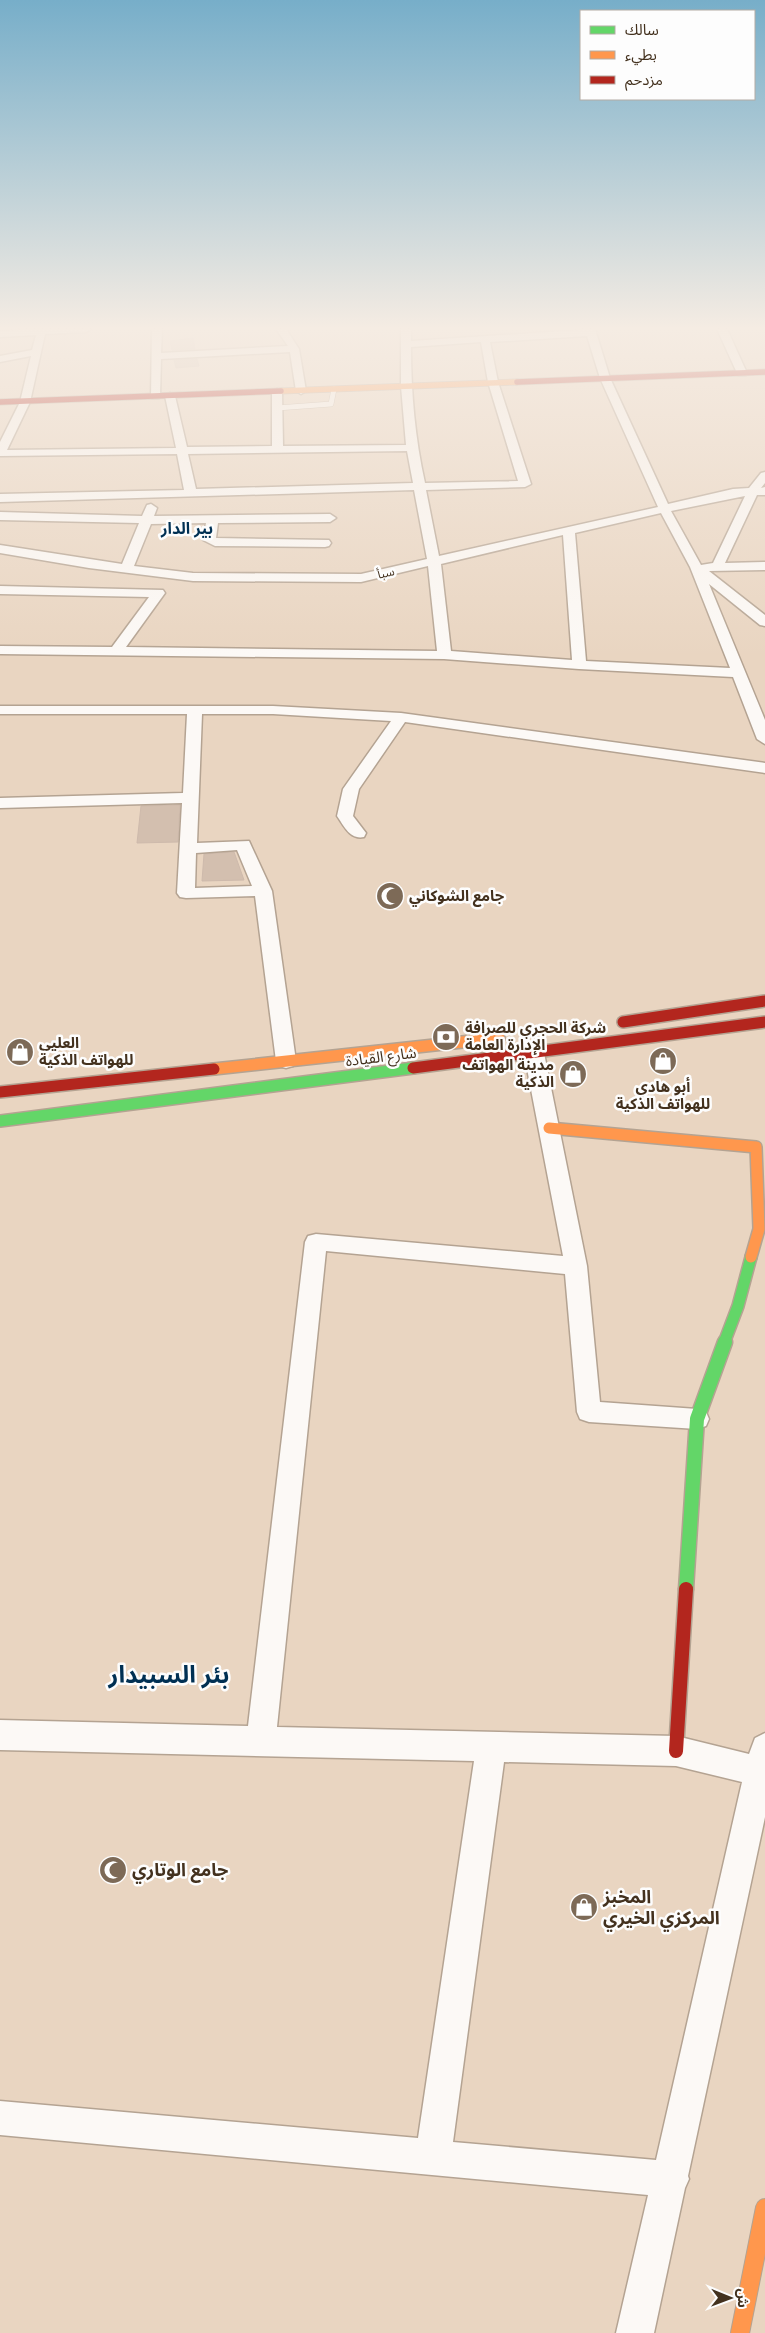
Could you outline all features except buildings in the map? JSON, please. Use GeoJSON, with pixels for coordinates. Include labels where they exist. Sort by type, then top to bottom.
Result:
{"type":"FeatureCollection","features":[{"type":"Feature","properties":{"kind":"street"},"geometry":{"type":"LineString","coordinates":[[7,438],[0,453],[412,448]]}},
{"type":"Feature","properties":{"kind":"street"},"geometry":{"type":"LineString","coordinates":[[179,438],[190,494]]}},
{"type":"Feature","properties":{"kind":"street"},"geometry":{"type":"LineString","coordinates":[[278,438],[278,451]]}},
{"type":"Feature","properties":{"kind":"street"},"geometry":{"type":"LineString","coordinates":[[411,438],[434,562],[444,655]]}},
{"type":"Feature","properties":{"kind":"street"},"geometry":{"type":"LineString","coordinates":[[0,498],[525,484],[511,438]]}},
{"type":"Feature","properties":{"kind":"street"},"geometry":{"type":"LineString","coordinates":[[632,438],[665,510],[696,567],[765,738]]}},
{"type":"Feature","properties":{"kind":"street"},"geometry":{"type":"LineString","coordinates":[[717,567],[759,491],[765,475]]}},
{"type":"Feature","properties":{"kind":"street","name":"سبأ"},"geometry":{"type":"LineString","coordinates":[[0,549],[28,552],[89,564],[193,578],[361,578],[733,493],[759,491]]}},
{"type":"Feature","properties":{"kind":"street"},"geometry":{"type":"LineString","coordinates":[[126,569],[157,494]]}},
{"type":"Feature","properties":{"kind":"street"},"geometry":{"type":"LineString","coordinates":[[0,516],[146,520],[330,518]]}},
{"type":"Feature","properties":{"kind":"street"},"geometry":{"type":"LineString","coordinates":[[213,519],[209,540],[215,542],[325,543]]}},
{"type":"Feature","properties":{"kind":"street"},"geometry":{"type":"LineString","coordinates":[[569,531],[580,665]]}},
{"type":"Feature","properties":{"kind":"street"},"geometry":{"type":"LineString","coordinates":[[696,567],[765,566]]}},
{"type":"Feature","properties":{"kind":"street"},"geometry":{"type":"LineString","coordinates":[[696,567],[765,622]]}},
{"type":"Feature","properties":{"kind":"street"},"geometry":{"type":"LineString","coordinates":[[123,592],[139,571]]}},
{"type":"Feature","properties":{"kind":"street"},"geometry":{"type":"LineString","coordinates":[[0,590],[158,593],[117,650]]}},
{"type":"Feature","properties":{"kind":"street"},"geometry":{"type":"LineString","coordinates":[[749,610],[765,608]]}},
{"type":"Feature","properties":{"kind":"street"},"geometry":{"type":"LineString","coordinates":[[0,650],[444,655],[580,665],[738,673]]}},
{"type":"Feature","properties":{"kind":"street"},"geometry":{"type":"LineString","coordinates":[[0,710],[273,710],[401,717],[765,768]]}},
{"type":"Feature","properties":{"kind":"street"},"geometry":{"type":"LineString","coordinates":[[195,710],[186,893],[263,891]]}},
{"type":"Feature","properties":{"kind":"street"},"geometry":{"type":"LineString","coordinates":[[358,833],[345,816],[350,789],[401,717]]}},
{"type":"Feature","properties":{"kind":"street"},"geometry":{"type":"LineString","coordinates":[[0,803],[190,798]]}},
{"type":"Feature","properties":{"kind":"street"},"geometry":{"type":"LineString","coordinates":[[189,848],[243,845],[263,891],[286,1061]]}},
{"type":"Feature","properties":{"kind":"street"},"geometry":{"type":"LineString","coordinates":[[609,1024],[765,1001]]}},
{"type":"Feature","properties":{"kind":"street","name":"شارع القيادة"},"geometry":{"type":"LineString","coordinates":[[0,1122],[765,1022]]}},
{"type":"Feature","properties":{"kind":"street","name":"شارع القيادة"},"geometry":{"type":"LineString","coordinates":[[0,1092],[511,1037]]}},
{"type":"Feature","properties":{"kind":"street"},"geometry":{"type":"LineString","coordinates":[[534,1052],[576,1266],[589,1412],[697,1419]]}},
{"type":"Feature","properties":{"kind":"street"},"geometry":{"type":"LineString","coordinates":[[548,1128],[756,1147],[759,1229],[738,1306],[697,1419],[676,1751]]}},
{"type":"Feature","properties":{"kind":"street"},"geometry":{"type":"LineString","coordinates":[[261,1742],[316,1242],[576,1266]]}},
{"type":"Feature","properties":{"kind":"street"},"geometry":{"type":"LineString","coordinates":[[0,1734],[676,1751],[762,1760],[671,2179],[635,2333]]}},
{"type":"Feature","properties":{"kind":"street"},"geometry":{"type":"LineString","coordinates":[[433,2158],[491,1747]]}},
{"type":"Feature","properties":{"kind":"street"},"geometry":{"type":"LineString","coordinates":[[0,2118],[671,2179]]}},
{"type":"Feature","properties":{"kind":"street"},"geometry":{"type":"LineString","coordinates":[[740,2333],[765,2208]]}},
{"type":"Feature","properties":{"kind":"traffic: fast"},"geometry":{"type":"LineString","coordinates":[[0,1121],[413,1068]]}},
{"type":"Feature","properties":{"kind":"traffic: fast"},"geometry":{"type":"LineString","coordinates":[[686,1589],[697,1419],[738,1306],[751,1257]]}},
{"type":"Feature","properties":{"kind":"traffic: slow"},"geometry":{"type":"LineString","coordinates":[[214,1069],[499,1038]]}},
{"type":"Feature","properties":{"kind":"traffic: slow"},"geometry":{"type":"LineString","coordinates":[[549,1128],[756,1147],[759,1229],[751,1257]]}},
{"type":"Feature","properties":{"kind":"traffic: slow"},"geometry":{"type":"LineString","coordinates":[[740,2333],[765,2208]]}},
{"type":"Feature","properties":{"kind":"traffic: jam"},"geometry":{"type":"LineString","coordinates":[[623,1022],[765,1001]]}},
{"type":"Feature","properties":{"kind":"traffic: jam"},"geometry":{"type":"LineString","coordinates":[[413,1068],[765,1022]]}},
{"type":"Feature","properties":{"kind":"traffic: jam"},"geometry":{"type":"LineString","coordinates":[[0,1092],[214,1069]]}},
{"type":"Feature","properties":{"kind":"traffic: jam"},"geometry":{"type":"LineString","coordinates":[[676,1751],[686,1589]]}},
{"type":"Feature","properties":{"kind":"place","name":"جامع الشوكاني"},"geometry":{"type":"Point","coordinates":[390,896]}},
{"type":"Feature","properties":{"kind":"place","name":"شركة الحجري للصرافة الإدارة العامة"},"geometry":{"type":"Point","coordinates":[446,1037]}},
{"type":"Feature","properties":{"kind":"place","name":"العليي للهواتف الذكية"},"geometry":{"type":"Point","coordinates":[20,1052]}},
{"type":"Feature","properties":{"kind":"place","name":"أبو هادي للهواتف الذكية"},"geometry":{"type":"Point","coordinates":[663,1061]}},
{"type":"Feature","properties":{"kind":"place","name":"مدينة الهواتف الذكية"},"geometry":{"type":"Point","coordinates":[573,1074]}},
{"type":"Feature","properties":{"kind":"place","name":"جامع الوتاري"},"geometry":{"type":"Point","coordinates":[113,1870]}},
{"type":"Feature","properties":{"kind":"place","name":"المخبز المركزي الخيري"},"geometry":{"type":"Point","coordinates":[584,1907]}},
{"type":"Feature","properties":{"kind":"district","name":"بير الدار"},"geometry":{"type":"Point","coordinates":[187,528]}},
{"type":"Feature","properties":{"kind":"district","name":"بئر السبيدار"},"geometry":{"type":"Point","coordinates":[169,1675]}}]}
